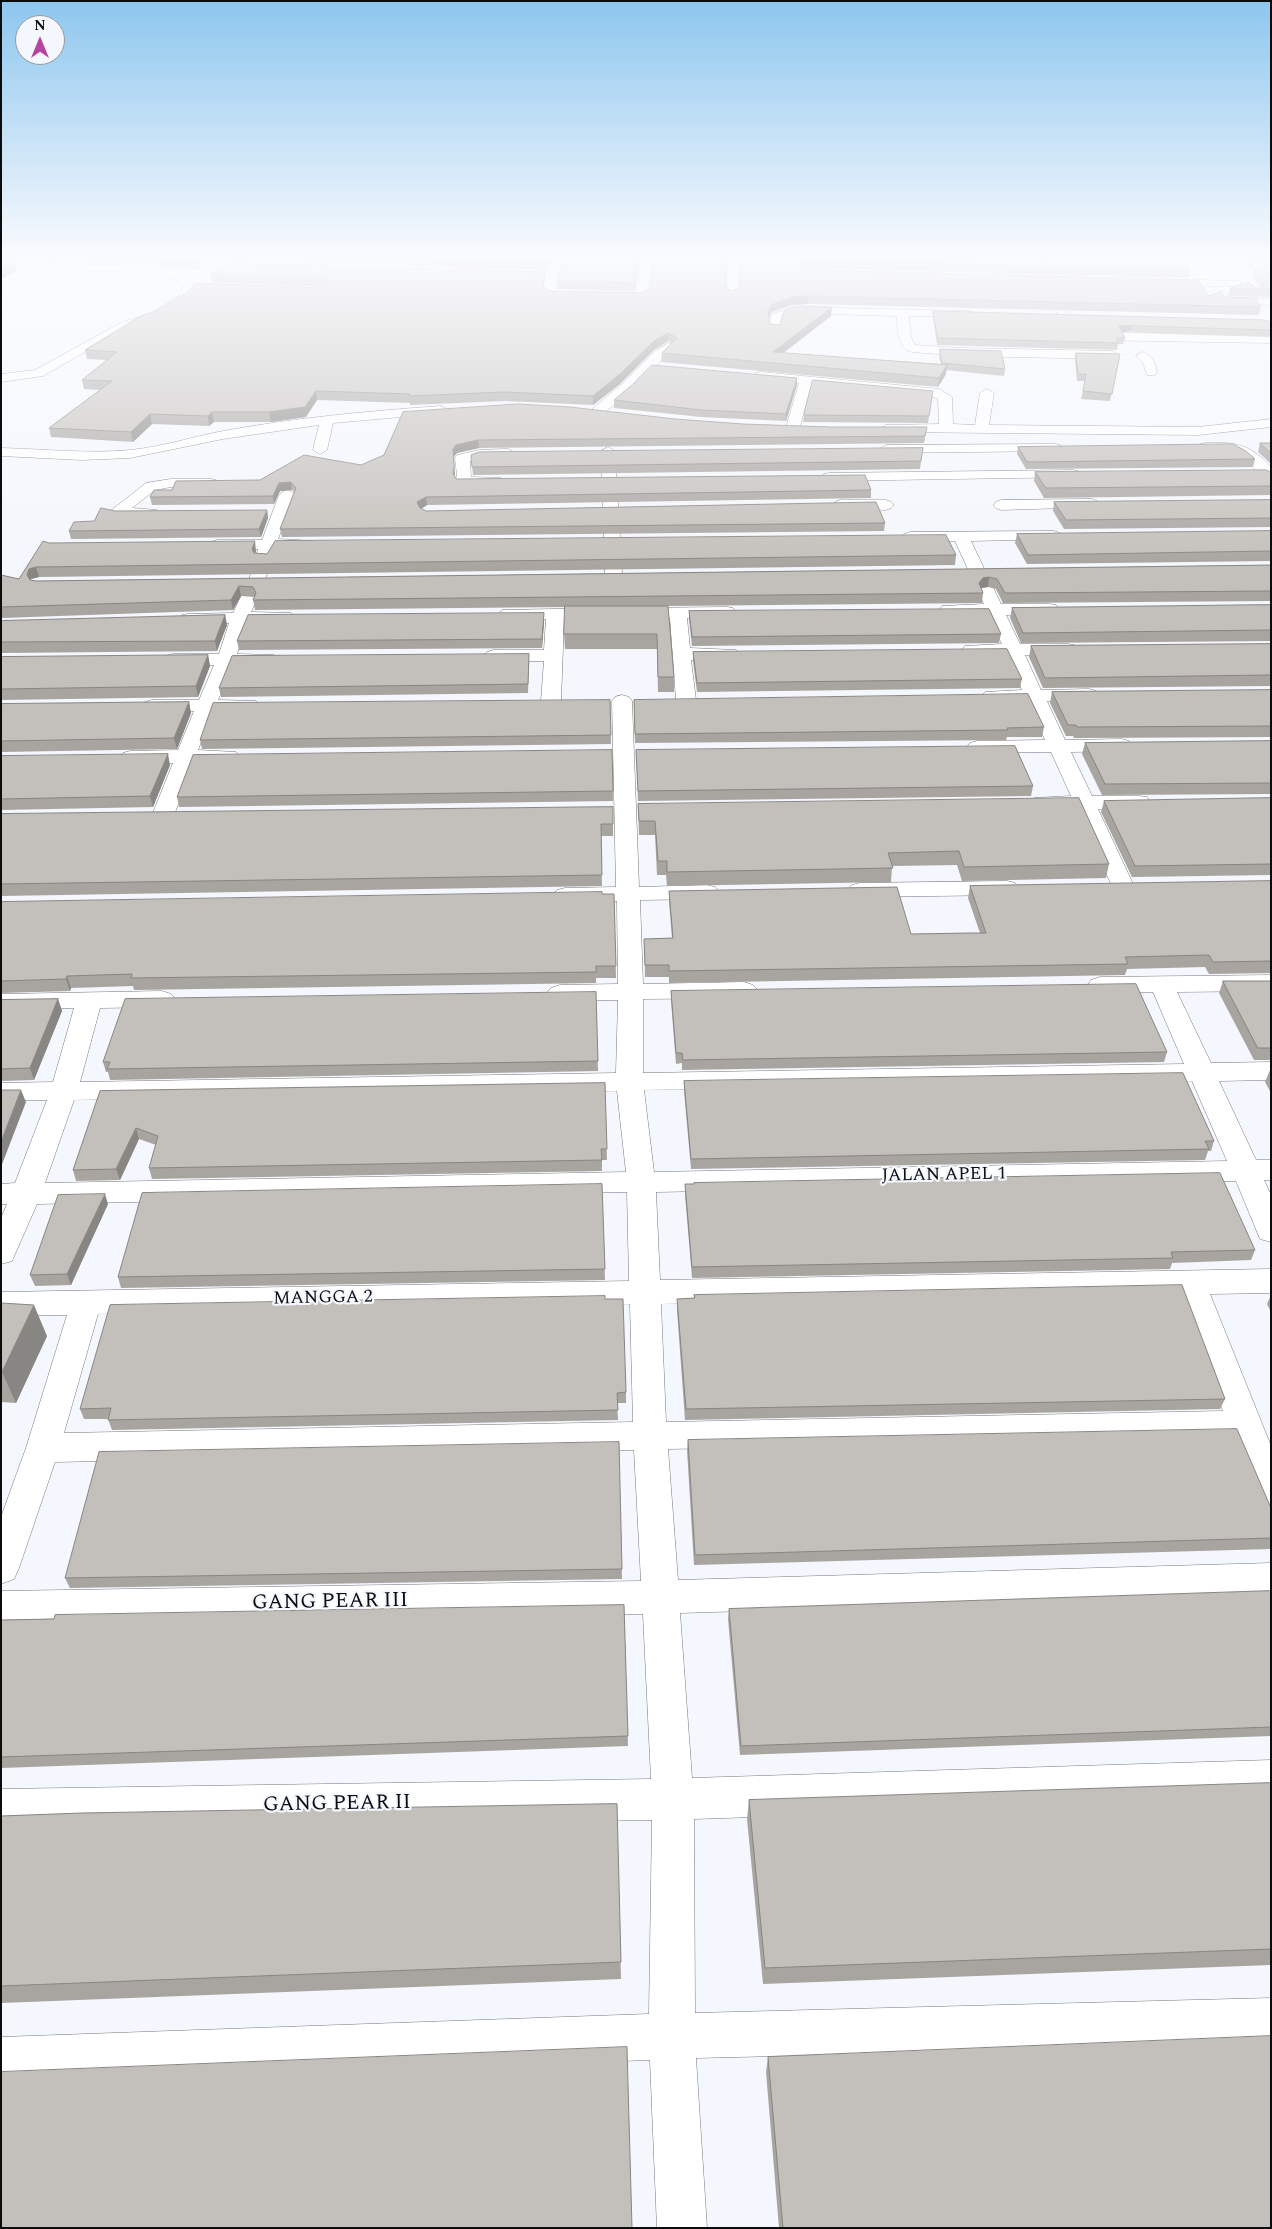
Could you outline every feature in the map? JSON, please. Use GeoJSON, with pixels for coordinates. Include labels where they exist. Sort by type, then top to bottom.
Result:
{"type":"FeatureCollection","features":[{"type":"Feature","properties":{"kind":"street"},"geometry":{"type":"LineString","coordinates":[[1,378],[38,373],[56,363]]}},
{"type":"Feature","properties":{"kind":"street"},"geometry":{"type":"LineString","coordinates":[[598,411],[652,363]]}},
{"type":"Feature","properties":{"kind":"street"},"geometry":{"type":"LineString","coordinates":[[1150,363],[1152,372]]}},
{"type":"Feature","properties":{"kind":"street"},"geometry":{"type":"LineString","coordinates":[[650,366],[668,367]]}},
{"type":"Feature","properties":{"kind":"street"},"geometry":{"type":"LineString","coordinates":[[749,375],[892,387],[941,394],[945,398],[946,428]]}},
{"type":"Feature","properties":{"kind":"street"},"geometry":{"type":"LineString","coordinates":[[793,427],[806,380]]}},
{"type":"Feature","properties":{"kind":"street"},"geometry":{"type":"LineString","coordinates":[[981,428],[987,393]]}},
{"type":"Feature","properties":{"kind":"street"},"geometry":{"type":"LineString","coordinates":[[1,452],[128,454],[158,450],[222,435],[382,413],[451,409]]}},
{"type":"Feature","properties":{"kind":"street"},"geometry":{"type":"LineString","coordinates":[[582,410],[615,413]]}},
{"type":"Feature","properties":{"kind":"street"},"geometry":{"type":"LineString","coordinates":[[320,450],[327,421]]}},
{"type":"Feature","properties":{"kind":"street"},"geometry":{"type":"LineString","coordinates":[[876,428],[1198,431],[1228,430],[1271,423]]}},
{"type":"Feature","properties":{"kind":"street"},"geometry":{"type":"LineString","coordinates":[[776,426],[811,427]]}},
{"type":"Feature","properties":{"kind":"street"},"geometry":{"type":"LineString","coordinates":[[1194,447],[1233,446],[1242,449],[1250,453],[1269,475]]}},
{"type":"Feature","properties":{"kind":"street"},"geometry":{"type":"LineString","coordinates":[[870,449],[1066,448]]}},
{"type":"Feature","properties":{"kind":"street"},"geometry":{"type":"LineString","coordinates":[[919,449],[932,476]]}},
{"type":"Feature","properties":{"kind":"street"},"geometry":{"type":"LineString","coordinates":[[607,451],[609,479],[618,509],[612,540],[615,613]]}},
{"type":"Feature","properties":{"kind":"street"},"geometry":{"type":"LineString","coordinates":[[460,500],[464,476],[462,458],[466,456],[518,453]]}},
{"type":"Feature","properties":{"kind":"street"},"geometry":{"type":"LineString","coordinates":[[1248,473],[1269,475]]}},
{"type":"Feature","properties":{"kind":"street"},"geometry":{"type":"LineString","coordinates":[[817,477],[1092,474]]}},
{"type":"Feature","properties":{"kind":"street"},"geometry":{"type":"LineString","coordinates":[[986,475],[1017,536]]}},
{"type":"Feature","properties":{"kind":"street"},"geometry":{"type":"LineString","coordinates":[[876,476],[898,538],[1066,536]]}},
{"type":"Feature","properties":{"kind":"street"},"geometry":{"type":"LineString","coordinates":[[462,482],[511,481]]}},
{"type":"Feature","properties":{"kind":"street"},"geometry":{"type":"LineString","coordinates":[[167,513],[117,512],[151,486],[170,483],[228,483]]}},
{"type":"Feature","properties":{"kind":"street"},"geometry":{"type":"LineString","coordinates":[[163,815],[206,705],[226,660],[240,617],[257,580],[268,544],[284,503],[262,512]]}},
{"type":"Feature","properties":{"kind":"street"},"geometry":{"type":"LineString","coordinates":[[828,506],[886,504]]}},
{"type":"Feature","properties":{"kind":"street"},"geometry":{"type":"LineString","coordinates":[[1001,505],[1111,504]]}},
{"type":"Feature","properties":{"kind":"street"},"geometry":{"type":"LineString","coordinates":[[592,510],[618,509]]}},
{"type":"Feature","properties":{"kind":"street"},"geometry":{"type":"LineString","coordinates":[[960,536],[1123,886]]}},
{"type":"Feature","properties":{"kind":"street"},"geometry":{"type":"LineString","coordinates":[[592,541],[632,540]]}},
{"type":"Feature","properties":{"kind":"street"},"geometry":{"type":"LineString","coordinates":[[199,545],[327,543]]}},
{"type":"Feature","properties":{"kind":"street"},"geometry":{"type":"LineString","coordinates":[[957,571],[996,570]]}},
{"type":"Feature","properties":{"kind":"street"},"geometry":{"type":"LineString","coordinates":[[594,575],[633,574]]}},
{"type":"Feature","properties":{"kind":"street"},"geometry":{"type":"LineString","coordinates":[[238,580],[277,579]]}},
{"type":"Feature","properties":{"kind":"street"},"geometry":{"type":"LineString","coordinates":[[931,610],[1066,608]]}},
{"type":"Feature","properties":{"kind":"street"},"geometry":{"type":"LineString","coordinates":[[496,615],[746,612]]}},
{"type":"Feature","properties":{"kind":"street"},"geometry":{"type":"LineString","coordinates":[[678,613],[682,654],[677,700],[706,700]]}},
{"type":"Feature","properties":{"kind":"street"},"geometry":{"type":"LineString","coordinates":[[531,702],[560,701],[553,655],[555,614]]}},
{"type":"Feature","properties":{"kind":"street"},"geometry":{"type":"LineString","coordinates":[[171,619],[299,617]]}},
{"type":"Feature","properties":{"kind":"street"},"geometry":{"type":"LineString","coordinates":[[955,650],[1083,649]]}},
{"type":"Feature","properties":{"kind":"street"},"geometry":{"type":"LineString","coordinates":[[682,654],[750,653]]}},
{"type":"Feature","properties":{"kind":"street"},"geometry":{"type":"LineString","coordinates":[[474,656],[553,655]]}},
{"type":"Feature","properties":{"kind":"street"},"geometry":{"type":"LineString","coordinates":[[158,660],[285,659]]}},
{"type":"Feature","properties":{"kind":"street"},"geometry":{"type":"LineString","coordinates":[[975,696],[1104,695]]}},
{"type":"Feature","properties":{"kind":"street"},"geometry":{"type":"LineString","coordinates":[[623,701],[632,992],[629,1081],[641,1181],[650,1435],[673,1799],[672,2036],[682,2228]]}},
{"type":"Feature","properties":{"kind":"street"},"geometry":{"type":"LineString","coordinates":[[138,706],[265,704]]}},
{"type":"Feature","properties":{"kind":"street"},"geometry":{"type":"LineString","coordinates":[[960,747],[1146,745]]}},
{"type":"Feature","properties":{"kind":"street"},"geometry":{"type":"LineString","coordinates":[[108,757],[246,756]]}},
{"type":"Feature","properties":{"kind":"street"},"geometry":{"type":"LineString","coordinates":[[1026,803],[1163,802]]}},
{"type":"Feature","properties":{"kind":"street"},"geometry":{"type":"LineString","coordinates":[[836,890],[1024,888]]}},
{"type":"Feature","properties":{"kind":"street"},"geometry":{"type":"LineString","coordinates":[[539,895],[728,892]]}},
{"type":"Feature","properties":{"kind":"street"},"geometry":{"type":"LineString","coordinates":[[1074,986],[1271,983]]}},
{"type":"Feature","properties":{"kind":"street"},"geometry":{"type":"LineString","coordinates":[[1162,985],[1200,1072],[1259,1170],[1271,1230]]}},
{"type":"Feature","properties":{"kind":"street"},"geometry":{"type":"LineString","coordinates":[[533,993],[769,990]]}},
{"type":"Feature","properties":{"kind":"street"},"geometry":{"type":"LineString","coordinates":[[1,1002],[188,999]]}},
{"type":"Feature","properties":{"kind":"street"},"geometry":{"type":"LineString","coordinates":[[1,1253],[14,1194],[64,1091],[89,1000]]}},
{"type":"Feature","properties":{"kind":"street"},"geometry":{"type":"LineString","coordinates":[[1,1092],[1271,1071]]}},
{"type":"Feature","properties":{"kind":"street","name":"JALAN APEL 1"},"geometry":{"type":"LineString","coordinates":[[14,1194],[1259,1170]]}},
{"type":"Feature","properties":{"kind":"street","name":"MANGGA 2"},"geometry":{"type":"LineString","coordinates":[[1,1304],[1271,1281]]}},
{"type":"Feature","properties":{"kind":"street"},"geometry":{"type":"LineString","coordinates":[[1190,1282],[1271,1490]]}},
{"type":"Feature","properties":{"kind":"street"},"geometry":{"type":"LineString","coordinates":[[1,1568],[43,1448],[86,1303]]}},
{"type":"Feature","properties":{"kind":"street"},"geometry":{"type":"LineString","coordinates":[[43,1448],[1245,1424]]}},
{"type":"Feature","properties":{"kind":"street","name":"GANG PEAR III"},"geometry":{"type":"LineString","coordinates":[[1,1608],[659,1597],[1271,1579]]}},
{"type":"Feature","properties":{"kind":"street","name":"GANG PEAR II"},"geometry":{"type":"LineString","coordinates":[[1,1810],[673,1799],[1271,1780]]}},
{"type":"Feature","properties":{"kind":"street"},"geometry":{"type":"LineString","coordinates":[[1,2060],[672,2036],[1271,2022]]}},
{"type":"Feature","properties":{"kind":"building"},"geometry":{"type":"Polygon","coordinates":[[[103,363],[631,363],[593,396],[504,392],[409,396],[410,394],[316,391],[305,407],[269,412],[212,412],[208,416],[150,414],[131,432],[49,428],[112,381],[82,380],[103,363]]]}},
{"type":"Feature","properties":{"kind":"building"},"geometry":{"type":"Polygon","coordinates":[[[773,363],[920,363],[947,365],[939,378],[773,363]]]}},
{"type":"Feature","properties":{"kind":"building"},"geometry":{"type":"Polygon","coordinates":[[[942,363],[1004,363],[1005,369],[942,363]]]}},
{"type":"Feature","properties":{"kind":"building"},"geometry":{"type":"Polygon","coordinates":[[[1077,363],[1118,363],[1112,394],[1083,391],[1086,374],[1078,374],[1077,363]]]}},
{"type":"Feature","properties":{"kind":"building"},"geometry":{"type":"Polygon","coordinates":[[[652,365],[797,378],[786,414],[701,410],[614,400],[652,365]]]}},
{"type":"Feature","properties":{"kind":"building"},"geometry":{"type":"Polygon","coordinates":[[[813,380],[933,391],[929,416],[804,415],[813,380]]]}},
{"type":"Feature","properties":{"kind":"building"},"geometry":{"type":"Polygon","coordinates":[[[518,404],[570,407],[675,419],[743,424],[830,427],[927,427],[925,436],[478,440],[456,445],[453,449],[453,473],[456,479],[865,475],[871,490],[426,497],[417,502],[420,508],[426,511],[876,502],[885,523],[280,529],[296,488],[291,482],[279,483],[273,496],[150,497],[154,490],[172,490],[176,481],[260,480],[304,455],[361,465],[384,455],[403,412],[518,404]]]}},
{"type":"Feature","properties":{"kind":"building"},"geometry":{"type":"Polygon","coordinates":[[[1260,443],[1271,443],[1271,453],[1260,443]]]}},
{"type":"Feature","properties":{"kind":"building"},"geometry":{"type":"Polygon","coordinates":[[[1233,444],[1246,451],[1255,459],[1027,462],[1018,447],[1233,444]]]}},
{"type":"Feature","properties":{"kind":"building"},"geometry":{"type":"Polygon","coordinates":[[[923,448],[921,461],[472,467],[471,455],[479,452],[923,448]]]}},
{"type":"Feature","properties":{"kind":"building"},"geometry":{"type":"Polygon","coordinates":[[[1266,470],[1271,472],[1271,486],[1046,488],[1035,472],[1266,470]]]}},
{"type":"Feature","properties":{"kind":"building"},"geometry":{"type":"Polygon","coordinates":[[[1271,500],[1271,518],[1066,520],[1054,502],[1271,500]]]}},
{"type":"Feature","properties":{"kind":"building"},"geometry":{"type":"Polygon","coordinates":[[[101,508],[115,511],[267,510],[259,529],[69,531],[74,522],[94,521],[101,508]]]}},
{"type":"Feature","properties":{"kind":"building"},"geometry":{"type":"Polygon","coordinates":[[[1271,531],[1271,551],[1028,555],[1017,534],[1271,531]]]}},
{"type":"Feature","properties":{"kind":"building"},"geometry":{"type":"Polygon","coordinates":[[[946,535],[956,555],[36,567],[29,569],[27,575],[30,580],[36,581],[1271,565],[1271,591],[1005,593],[997,579],[989,577],[983,578],[979,583],[983,593],[253,600],[256,593],[253,587],[239,586],[231,600],[1,607],[1,575],[19,579],[43,541],[49,543],[255,541],[252,549],[254,553],[267,554],[275,541],[946,535]]]}},
{"type":"Feature","properties":{"kind":"building"},"geometry":{"type":"Polygon","coordinates":[[[1271,605],[1271,630],[1023,633],[1012,608],[1271,605]]]}},
{"type":"Feature","properties":{"kind":"building"},"geometry":{"type":"Polygon","coordinates":[[[565,606],[668,606],[674,677],[658,677],[657,634],[564,634],[565,606]]]}},
{"type":"Feature","properties":{"kind":"building"},"geometry":{"type":"Polygon","coordinates":[[[989,609],[1001,634],[692,637],[689,611],[989,609]]]}},
{"type":"Feature","properties":{"kind":"building"},"geometry":{"type":"Polygon","coordinates":[[[544,613],[542,639],[237,641],[248,615],[544,613]]]}},
{"type":"Feature","properties":{"kind":"building"},"geometry":{"type":"Polygon","coordinates":[[[225,615],[215,641],[1,642],[1,621],[225,615]]]}},
{"type":"Feature","properties":{"kind":"building"},"geometry":{"type":"Polygon","coordinates":[[[1271,644],[1271,675],[1045,678],[1031,646],[1271,644]]]}},
{"type":"Feature","properties":{"kind":"building"},"geometry":{"type":"Polygon","coordinates":[[[1007,649],[1022,679],[697,683],[693,652],[1007,649]]]}},
{"type":"Feature","properties":{"kind":"building"},"geometry":{"type":"Polygon","coordinates":[[[529,654],[528,684],[219,688],[232,656],[529,654]]]}},
{"type":"Feature","properties":{"kind":"building"},"geometry":{"type":"Polygon","coordinates":[[[208,655],[196,686],[1,689],[1,657],[208,655]]]}},
{"type":"Feature","properties":{"kind":"building"},"geometry":{"type":"Polygon","coordinates":[[[1271,690],[1271,726],[1077,727],[1076,725],[1068,725],[1052,692],[1271,690]]]}},
{"type":"Feature","properties":{"kind":"building"},"geometry":{"type":"Polygon","coordinates":[[[1028,694],[1044,727],[1007,728],[1008,730],[635,734],[634,700],[1028,694]]]}},
{"type":"Feature","properties":{"kind":"building"},"geometry":{"type":"Polygon","coordinates":[[[610,700],[611,735],[200,740],[213,703],[610,700]]]}},
{"type":"Feature","properties":{"kind":"building"},"geometry":{"type":"Polygon","coordinates":[[[189,702],[174,738],[1,741],[1,704],[189,702]]]}},
{"type":"Feature","properties":{"kind":"building"},"geometry":{"type":"Polygon","coordinates":[[[1271,741],[1271,783],[1105,784],[1085,743],[1271,741]]]}},
{"type":"Feature","properties":{"kind":"building"},"geometry":{"type":"Polygon","coordinates":[[[1015,746],[1033,786],[638,791],[636,750],[1015,746]]]}},
{"type":"Feature","properties":{"kind":"building"},"geometry":{"type":"Polygon","coordinates":[[[612,750],[613,791],[177,797],[193,755],[612,750]]]}},
{"type":"Feature","properties":{"kind":"building"},"geometry":{"type":"Polygon","coordinates":[[[168,754],[150,796],[1,799],[1,756],[168,754]]]}},
{"type":"Feature","properties":{"kind":"building"},"geometry":{"type":"Polygon","coordinates":[[[1079,798],[1109,864],[964,867],[959,851],[888,853],[893,868],[667,872],[667,861],[658,861],[655,821],[639,821],[638,804],[1079,798]]]}},
{"type":"Feature","properties":{"kind":"building"},"geometry":{"type":"Polygon","coordinates":[[[1271,798],[1271,864],[1135,866],[1104,801],[1271,798]]]}},
{"type":"Feature","properties":{"kind":"building"},"geometry":{"type":"Polygon","coordinates":[[[613,807],[613,824],[601,824],[602,875],[1,884],[1,814],[613,807]]]}},
{"type":"Feature","properties":{"kind":"building"},"geometry":{"type":"Polygon","coordinates":[[[1271,881],[1271,961],[1213,962],[1209,955],[1125,957],[1128,964],[669,971],[669,965],[645,965],[644,939],[673,938],[669,891],[897,887],[911,934],[986,933],[970,886],[1271,881]]]}},
{"type":"Feature","properties":{"kind":"building"},"geometry":{"type":"Polygon","coordinates":[[[602,892],[602,894],[614,894],[616,966],[596,966],[596,972],[131,978],[132,974],[1,981],[1,902],[602,892]]]}},
{"type":"Feature","properties":{"kind":"building"},"geometry":{"type":"Polygon","coordinates":[[[1223,981],[1271,981],[1271,1048],[1258,1048],[1223,981]]]}},
{"type":"Feature","properties":{"kind":"building"},"geometry":{"type":"Polygon","coordinates":[[[1136,984],[1167,1052],[683,1060],[682,1053],[676,1053],[671,991],[1136,984]]]}},
{"type":"Feature","properties":{"kind":"building"},"geometry":{"type":"Polygon","coordinates":[[[596,992],[598,1061],[107,1069],[110,1062],[103,1062],[125,999],[596,992]]]}},
{"type":"Feature","properties":{"kind":"building"},"geometry":{"type":"Polygon","coordinates":[[[58,999],[30,1068],[1,1069],[1,1000],[58,999]]]}},
{"type":"Feature","properties":{"kind":"building"},"geometry":{"type":"Polygon","coordinates":[[[1183,1073],[1214,1141],[1205,1141],[1209,1149],[691,1159],[684,1081],[1183,1073]]]}},
{"type":"Feature","properties":{"kind":"building"},"geometry":{"type":"Polygon","coordinates":[[[605,1083],[607,1149],[601,1149],[602,1160],[149,1168],[158,1136],[136,1128],[116,1169],[73,1170],[100,1091],[605,1083]]]}},
{"type":"Feature","properties":{"kind":"building"},"geometry":{"type":"Polygon","coordinates":[[[1,1090],[21,1090],[1,1142],[1,1090]]]}},
{"type":"Feature","properties":{"kind":"building"},"geometry":{"type":"Polygon","coordinates":[[[1220,1173],[1255,1250],[1171,1252],[1173,1258],[692,1267],[685,1184],[1220,1173]]]}},
{"type":"Feature","properties":{"kind":"building"},"geometry":{"type":"Polygon","coordinates":[[[602,1184],[605,1269],[118,1277],[142,1193],[602,1184]]]}},
{"type":"Feature","properties":{"kind":"building"},"geometry":{"type":"Polygon","coordinates":[[[105,1194],[67,1274],[30,1275],[58,1195],[105,1194]]]}},
{"type":"Feature","properties":{"kind":"building"},"geometry":{"type":"Polygon","coordinates":[[[1182,1285],[1225,1399],[686,1409],[677,1299],[695,1298],[694,1295],[1182,1285]]]}},
{"type":"Feature","properties":{"kind":"building"},"geometry":{"type":"Polygon","coordinates":[[[605,1296],[605,1299],[623,1299],[626,1392],[617,1393],[618,1410],[108,1420],[111,1408],[80,1409],[110,1305],[605,1296]]]}},
{"type":"Feature","properties":{"kind":"building"},"geometry":{"type":"Polygon","coordinates":[[[1,1303],[34,1305],[2,1372],[1,1372],[1,1303]]]}},
{"type":"Feature","properties":{"kind":"building"},"geometry":{"type":"Polygon","coordinates":[[[1237,1429],[1271,1508],[1271,1538],[695,1555],[688,1440],[1237,1429]]]}},
{"type":"Feature","properties":{"kind":"building"},"geometry":{"type":"Polygon","coordinates":[[[619,1442],[622,1569],[65,1578],[99,1452],[619,1442]]]}},
{"type":"Feature","properties":{"kind":"building"},"geometry":{"type":"Polygon","coordinates":[[[1271,1591],[1271,1727],[741,1746],[729,1609],[1271,1591]]]}},
{"type":"Feature","properties":{"kind":"building"},"geometry":{"type":"Polygon","coordinates":[[[624,1605],[628,1736],[1,1757],[1,1620],[54,1619],[55,1615],[624,1605]]]}},
{"type":"Feature","properties":{"kind":"building"},"geometry":{"type":"Polygon","coordinates":[[[1271,1783],[1271,1949],[765,1968],[749,1800],[1271,1783]]]}},
{"type":"Feature","properties":{"kind":"building"},"geometry":{"type":"Polygon","coordinates":[[[617,1804],[621,1962],[1,1986],[1,1816],[617,1804]]]}},
{"type":"Feature","properties":{"kind":"building"},"geometry":{"type":"Polygon","coordinates":[[[1271,2036],[1271,2228],[783,2228],[768,2057],[1271,2036]]]}},
{"type":"Feature","properties":{"kind":"building"},"geometry":{"type":"Polygon","coordinates":[[[627,2047],[632,2228],[1,2228],[1,2072],[627,2047]]]}}]}
